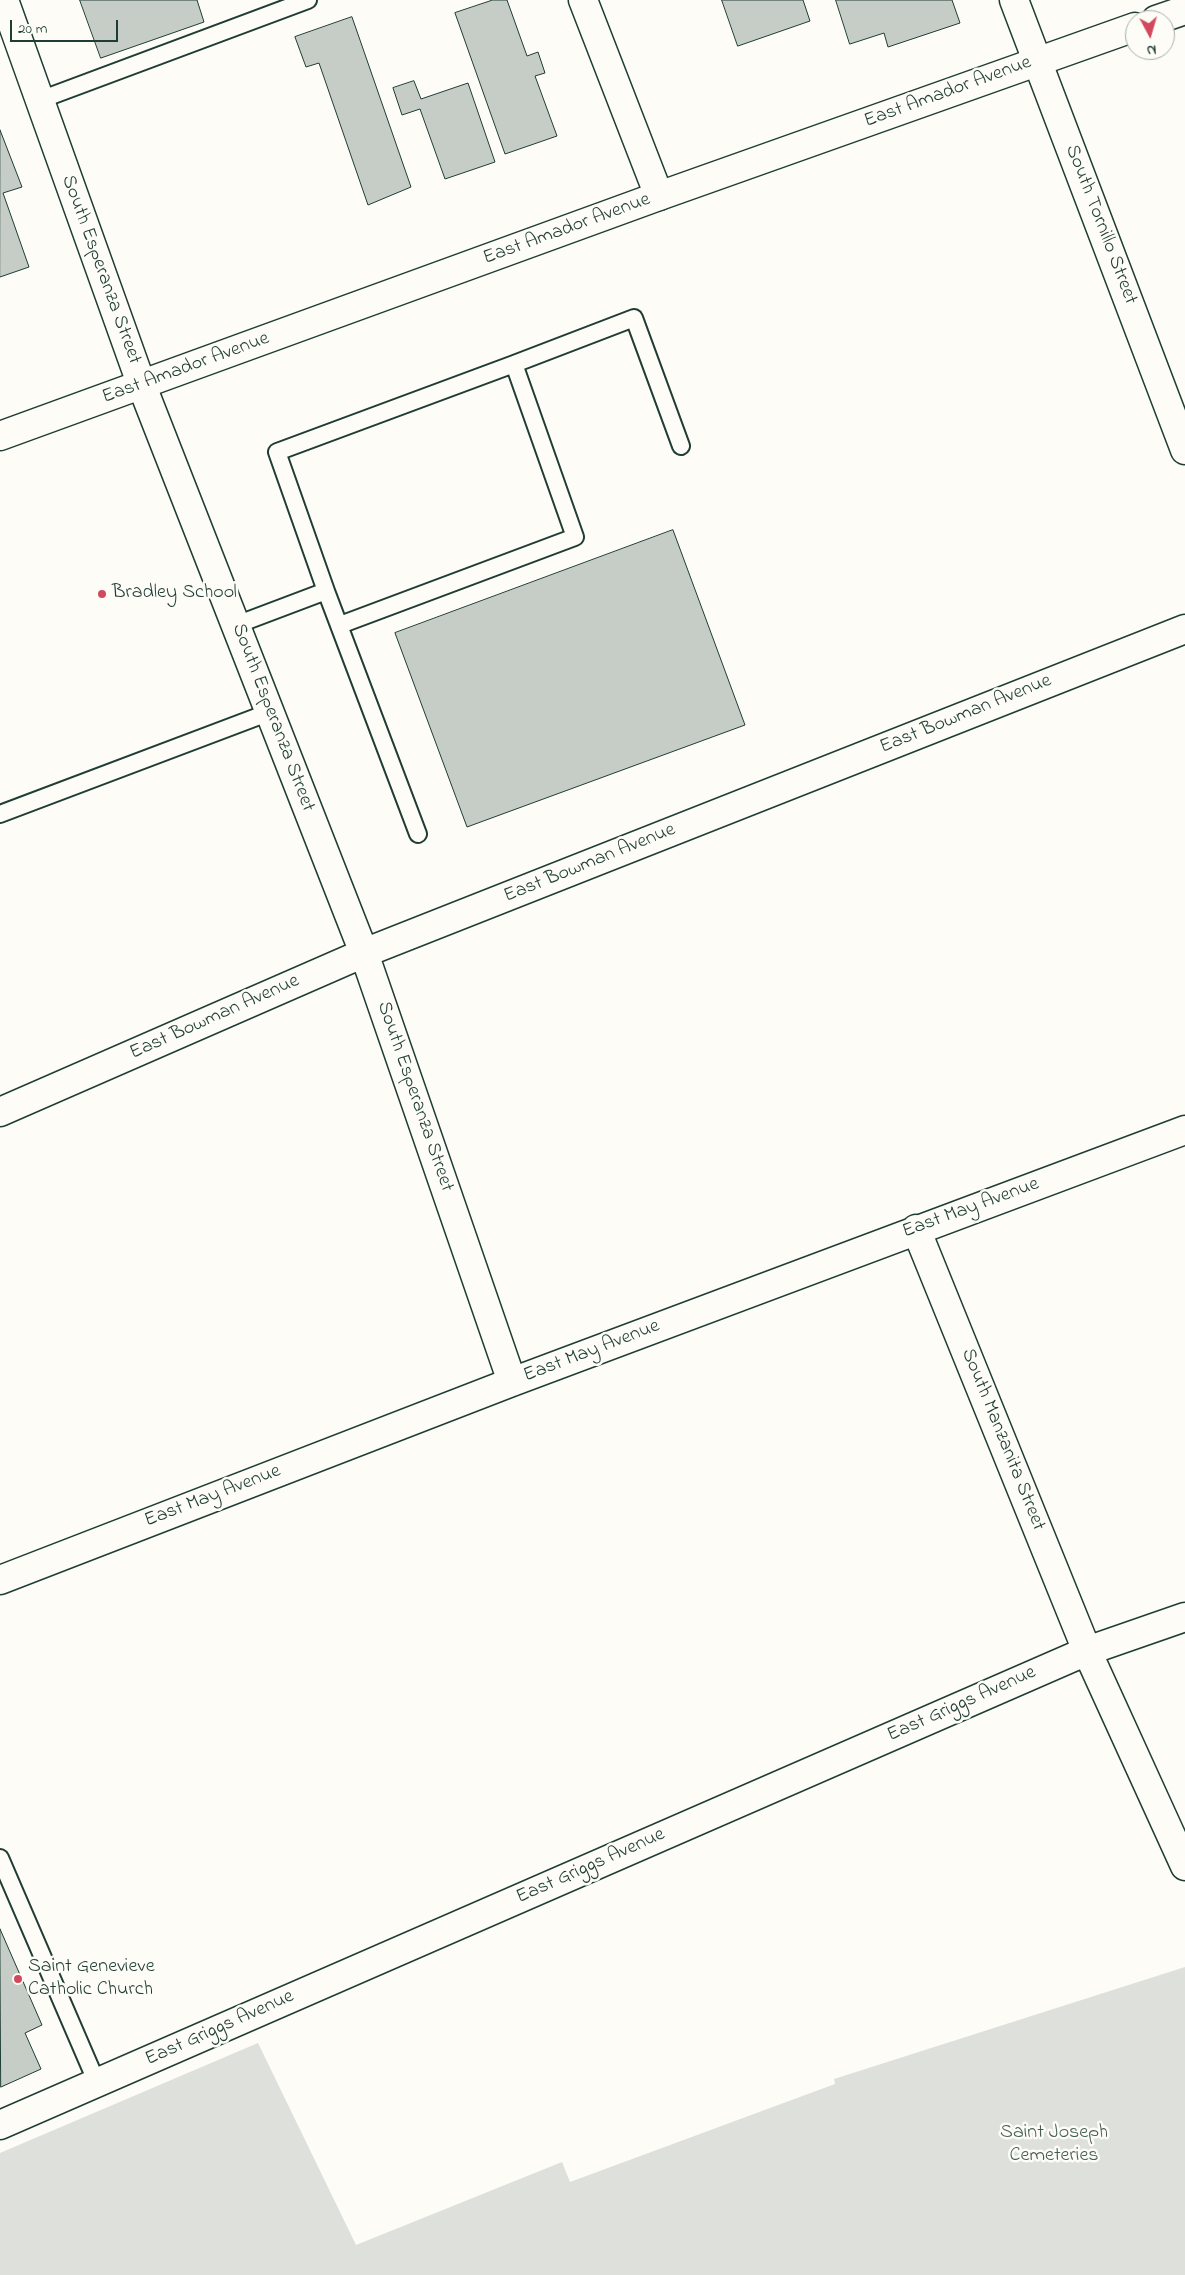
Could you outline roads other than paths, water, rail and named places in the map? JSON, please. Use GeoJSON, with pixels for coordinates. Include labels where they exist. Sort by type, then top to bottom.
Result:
{"type":"FeatureCollection","features":[{"type":"Feature","properties":{"kind":"street","name":"South Esperanza Street"},"geometry":{"type":"LineString","coordinates":[[4,0],[142,386],[364,954],[512,1382]]}},
{"type":"Feature","properties":{"kind":"street"},"geometry":{"type":"LineString","coordinates":[[583,0],[659,196]]}},
{"type":"Feature","properties":{"kind":"street","name":"South Tornillo Street"},"geometry":{"type":"LineString","coordinates":[[1014,0],[1185,450]]}},
{"type":"Feature","properties":{"kind":"street","name":"East Amador Avenue"},"geometry":{"type":"LineString","coordinates":[[0,436],[142,386],[659,196],[1125,31]]}},
{"type":"Feature","properties":{"kind":"street","name":"East Bowman Avenue"},"geometry":{"type":"LineString","coordinates":[[0,1112],[364,954],[1185,629]]}},
{"type":"Feature","properties":{"kind":"street","name":"East May Avenue"},"geometry":{"type":"LineString","coordinates":[[0,1580],[512,1382],[1185,1130]]}},
{"type":"Feature","properties":{"kind":"street","name":"South Manzanita Street"},"geometry":{"type":"LineString","coordinates":[[916,1230],[1087,1651],[1185,1866]]}},
{"type":"Feature","properties":{"kind":"street","name":"East Griggs Avenue"},"geometry":{"type":"LineString","coordinates":[[0,2125],[1087,1651],[1185,1617]]}},
{"type":"Feature","properties":{"kind":"lane"},"geometry":{"type":"LineString","coordinates":[[40,100],[308,0]]}},
{"type":"Feature","properties":{"kind":"lane"},"geometry":{"type":"LineString","coordinates":[[418,834],[326,590],[277,452],[634,318],[681,446]]}},
{"type":"Feature","properties":{"kind":"lane"},"geometry":{"type":"LineString","coordinates":[[340,624],[575,537],[514,364]]}},
{"type":"Feature","properties":{"kind":"lane"},"geometry":{"type":"LineString","coordinates":[[236,625],[326,590]]}},
{"type":"Feature","properties":{"kind":"lane"},"geometry":{"type":"LineString","coordinates":[[0,814],[270,712]]}},
{"type":"Feature","properties":{"kind":"lane"},"geometry":{"type":"LineString","coordinates":[[0,1858],[97,2083]]}},
{"type":"Feature","properties":{"kind":"place","name":"Bradley School"},"geometry":{"type":"Point","coordinates":[102,594]}},
{"type":"Feature","properties":{"kind":"place","name":"Saint Genevieve Catholic Church"},"geometry":{"type":"Point","coordinates":[18,1979]}},
{"type":"Feature","properties":{"kind":"park label","name":"Saint Joseph Cemeteries"},"geometry":{"type":"Point","coordinates":[1054,2146]}}]}
